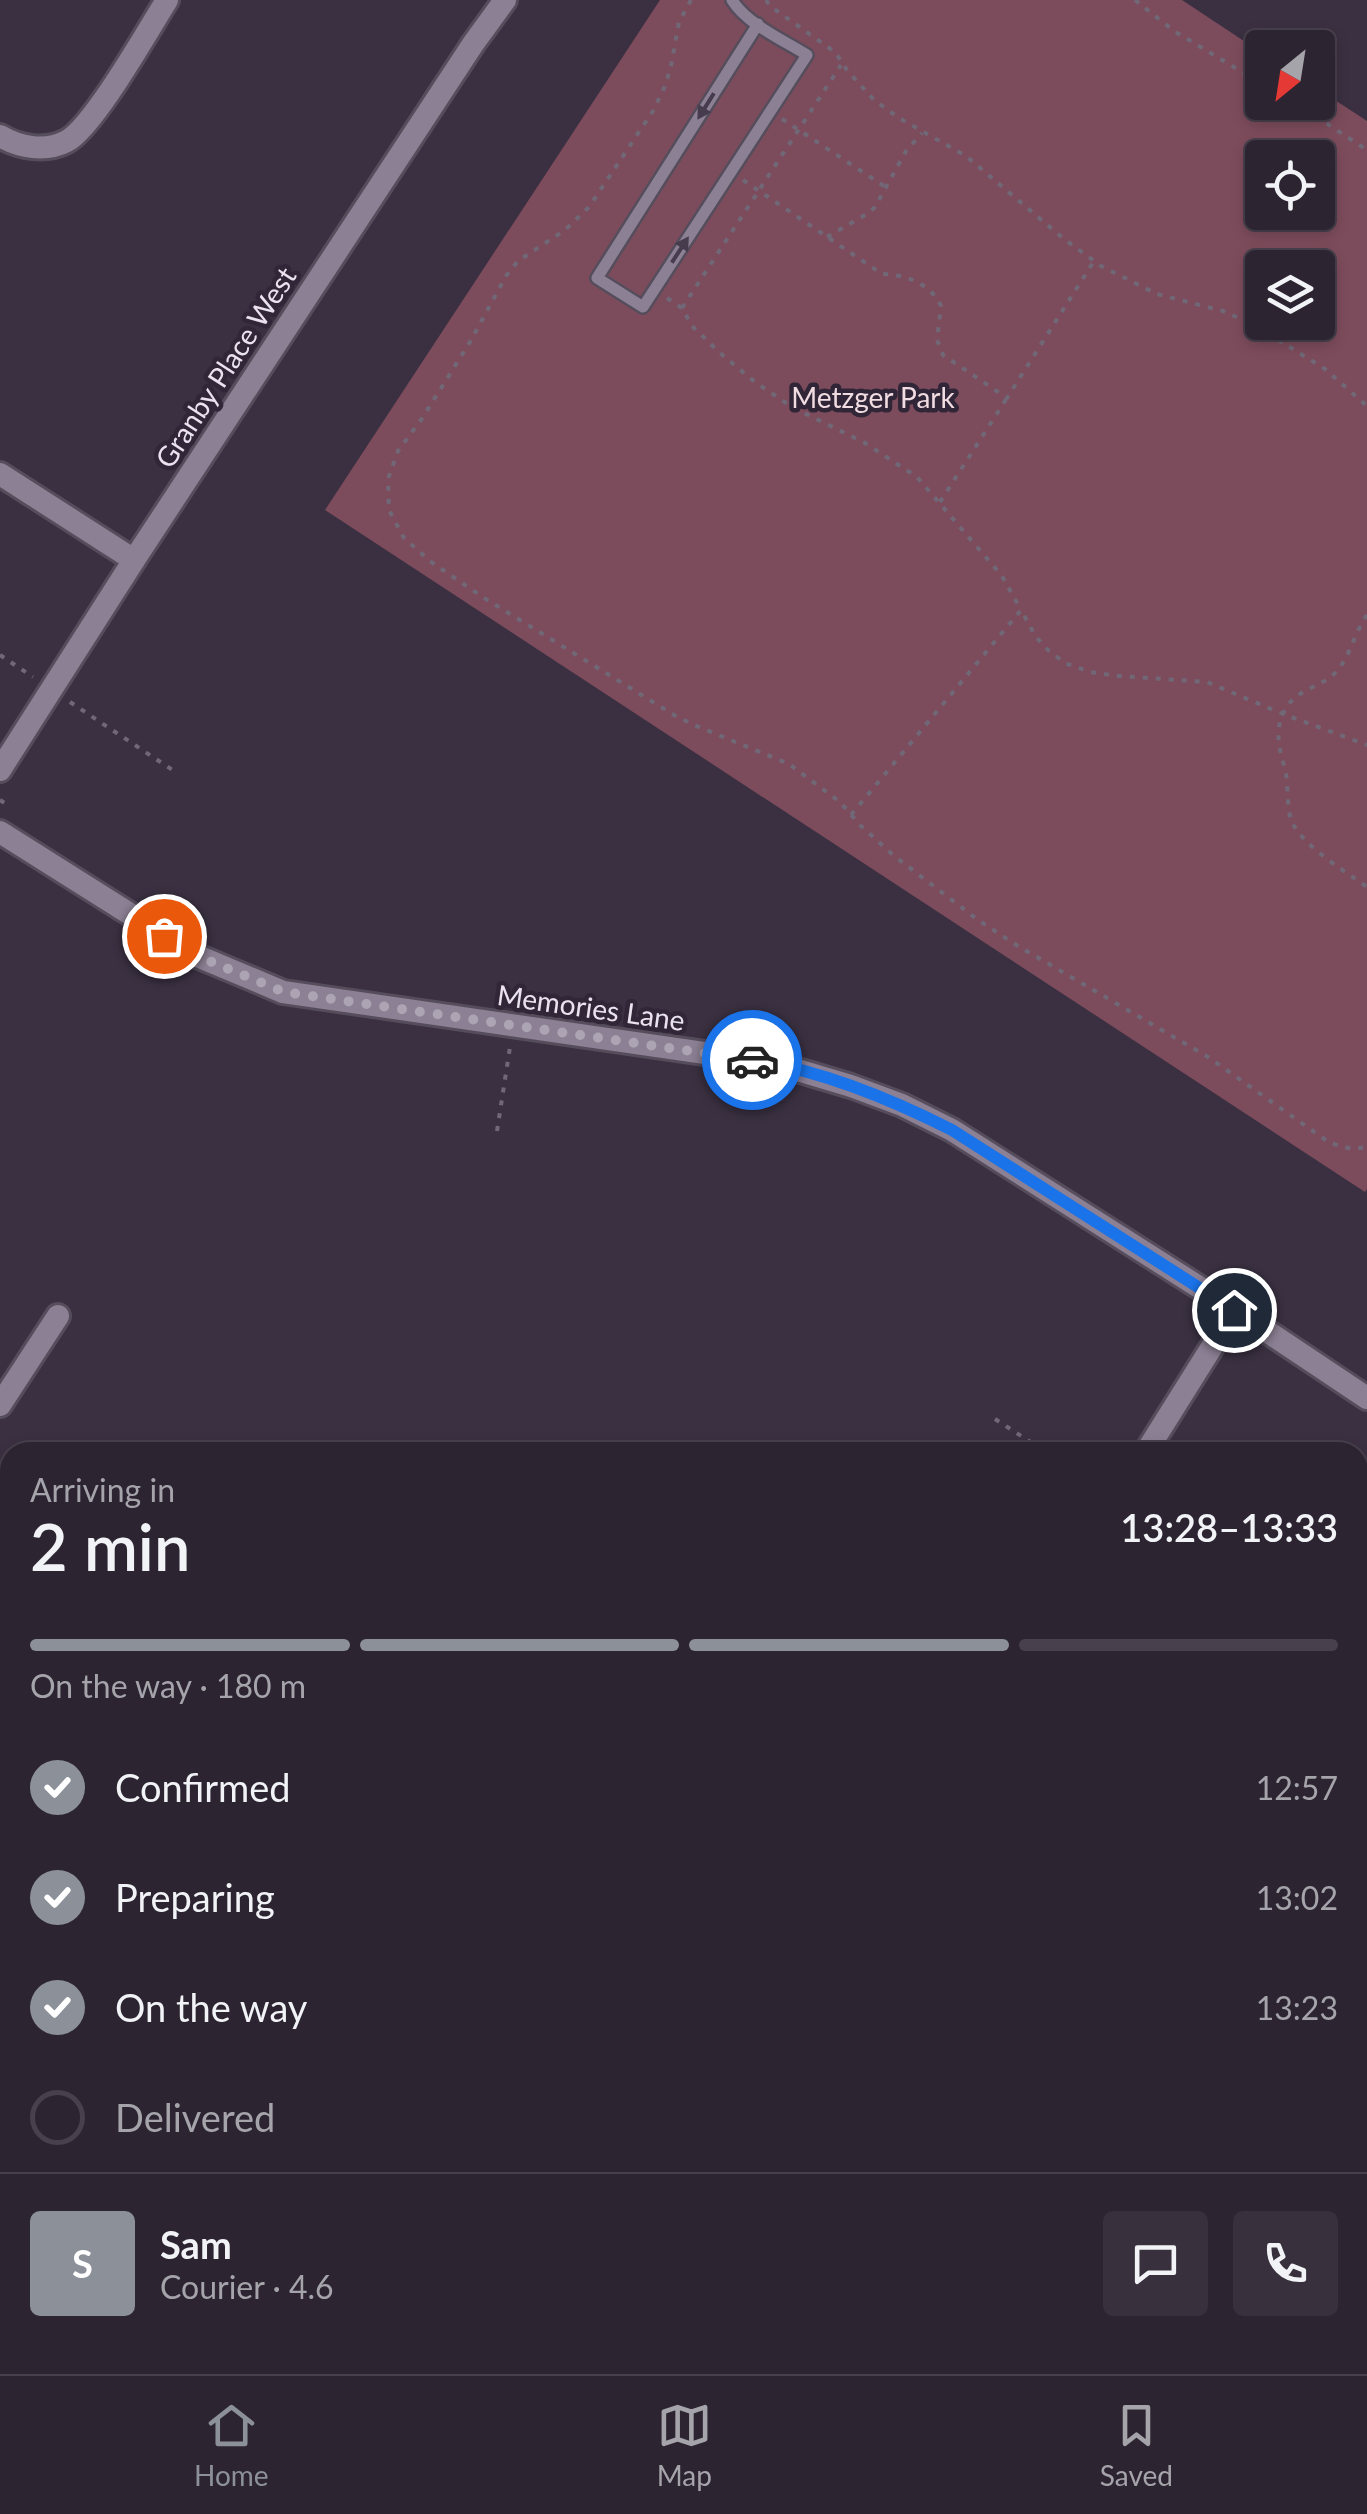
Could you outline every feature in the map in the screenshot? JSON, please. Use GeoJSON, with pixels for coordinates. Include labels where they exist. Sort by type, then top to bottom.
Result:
{"type":"FeatureCollection","features":[{"type":"Feature","properties":{"kind":"street"},"geometry":{"type":"LineString","coordinates":[[0,136],[38,148],[68,140],[91,119],[167,0]]}},
{"type":"Feature","properties":{"kind":"street","name":"Granby Place West"},"geometry":{"type":"LineString","coordinates":[[0,770],[134,560],[505,0]]}},
{"type":"Feature","properties":{"kind":"street"},"geometry":{"type":"LineString","coordinates":[[0,474],[134,560]]}},
{"type":"Feature","properties":{"kind":"street","name":"Memories Lane"},"geometry":{"type":"LineString","coordinates":[[0,832],[195,955],[284,992],[774,1063],[902,1105],[952,1130],[1367,1398]]}},
{"type":"Feature","properties":{"kind":"street"},"geometry":{"type":"LineString","coordinates":[[1152,1442],[1234,1310]]}},
{"type":"Feature","properties":{"kind":"street"},"geometry":{"type":"LineString","coordinates":[[0,1405],[58,1316]]}},
{"type":"Feature","properties":{"kind":"lane"},"geometry":{"type":"LineString","coordinates":[[732,0],[758,24],[806,55],[643,307],[598,278],[758,24]]}},
{"type":"Feature","properties":{"kind":"path"},"geometry":{"type":"LineString","coordinates":[[691,0],[679,22],[672,66],[653,111],[589,208],[518,261],[506,276],[470,342],[398,451],[388,480],[389,510],[404,538],[481,596],[694,726],[789,764],[818,784],[906,865],[1018,946],[1208,1057],[1330,1143],[1352,1150],[1367,1147]]}},
{"type":"Feature","properties":{"kind":"path"},"geometry":{"type":"LineString","coordinates":[[766,0],[835,52],[874,100],[966,156],[1094,261],[1146,289],[1224,311],[1256,326],[1325,370],[1367,406]]}},
{"type":"Feature","properties":{"kind":"path"},"geometry":{"type":"LineString","coordinates":[[1135,0],[1174,31],[1245,74]]}},
{"type":"Feature","properties":{"kind":"path"},"geometry":{"type":"LineString","coordinates":[[682,308],[842,64]]}},
{"type":"Feature","properties":{"kind":"path"},"geometry":{"type":"LineString","coordinates":[[770,112],[887,188]]}},
{"type":"Feature","properties":{"kind":"path"},"geometry":{"type":"LineString","coordinates":[[1321,120],[1367,150]]}},
{"type":"Feature","properties":{"kind":"path"},"geometry":{"type":"LineString","coordinates":[[827,237],[876,207],[906,151],[924,132]]}},
{"type":"Feature","properties":{"kind":"path"},"geometry":{"type":"LineString","coordinates":[[730,172],[882,274],[897,274],[930,290],[941,306],[937,340],[943,355],[1007,398]]}},
{"type":"Feature","properties":{"kind":"path"},"geometry":{"type":"LineString","coordinates":[[940,502],[1094,261]]}},
{"type":"Feature","properties":{"kind":"path"},"geometry":{"type":"LineString","coordinates":[[655,289],[682,308],[692,326],[755,382],[792,407],[865,443],[917,477],[1002,576],[1036,637],[1065,663],[1119,676],[1207,682],[1367,745]]}},
{"type":"Feature","properties":{"kind":"path"},"geometry":{"type":"LineString","coordinates":[[850,814],[1022,610]]}},
{"type":"Feature","properties":{"kind":"path"},"geometry":{"type":"LineString","coordinates":[[1367,615],[1343,664],[1332,676],[1304,689],[1286,705],[1278,736],[1290,819],[1334,863],[1367,886]]}},
{"type":"Feature","properties":{"kind":"path"},"geometry":{"type":"LineString","coordinates":[[0,655],[44,685]]}},
{"type":"Feature","properties":{"kind":"path"},"geometry":{"type":"LineString","coordinates":[[59,695],[174,771]]}},
{"type":"Feature","properties":{"kind":"path"},"geometry":{"type":"LineString","coordinates":[[0,800],[6,804]]}},
{"type":"Feature","properties":{"kind":"path"},"geometry":{"type":"LineString","coordinates":[[496,1131],[510,1052]]}},
{"type":"Feature","properties":{"kind":"path"},"geometry":{"type":"LineString","coordinates":[[995,1419],[1031,1442]]}},
{"type":"Feature","properties":{"kind":"green space","name":"Metzger Park"},"geometry":{"type":"Polygon","coordinates":[[[660,0],[1182,0],[1245,42],[1245,120],[1335,120],[1335,100],[1367,121],[1365,1192],[325,510],[660,0]]]}},
{"type":"Feature","properties":{"kind":"way so far"},"geometry":{"type":"LineString","coordinates":[[164,936],[195,955],[284,992],[752,1060]]}},
{"type":"Feature","properties":{"kind":"route"},"geometry":{"type":"LineString","coordinates":[[752,1060],[851,1086],[952,1130],[1234,1310]]}}]}
